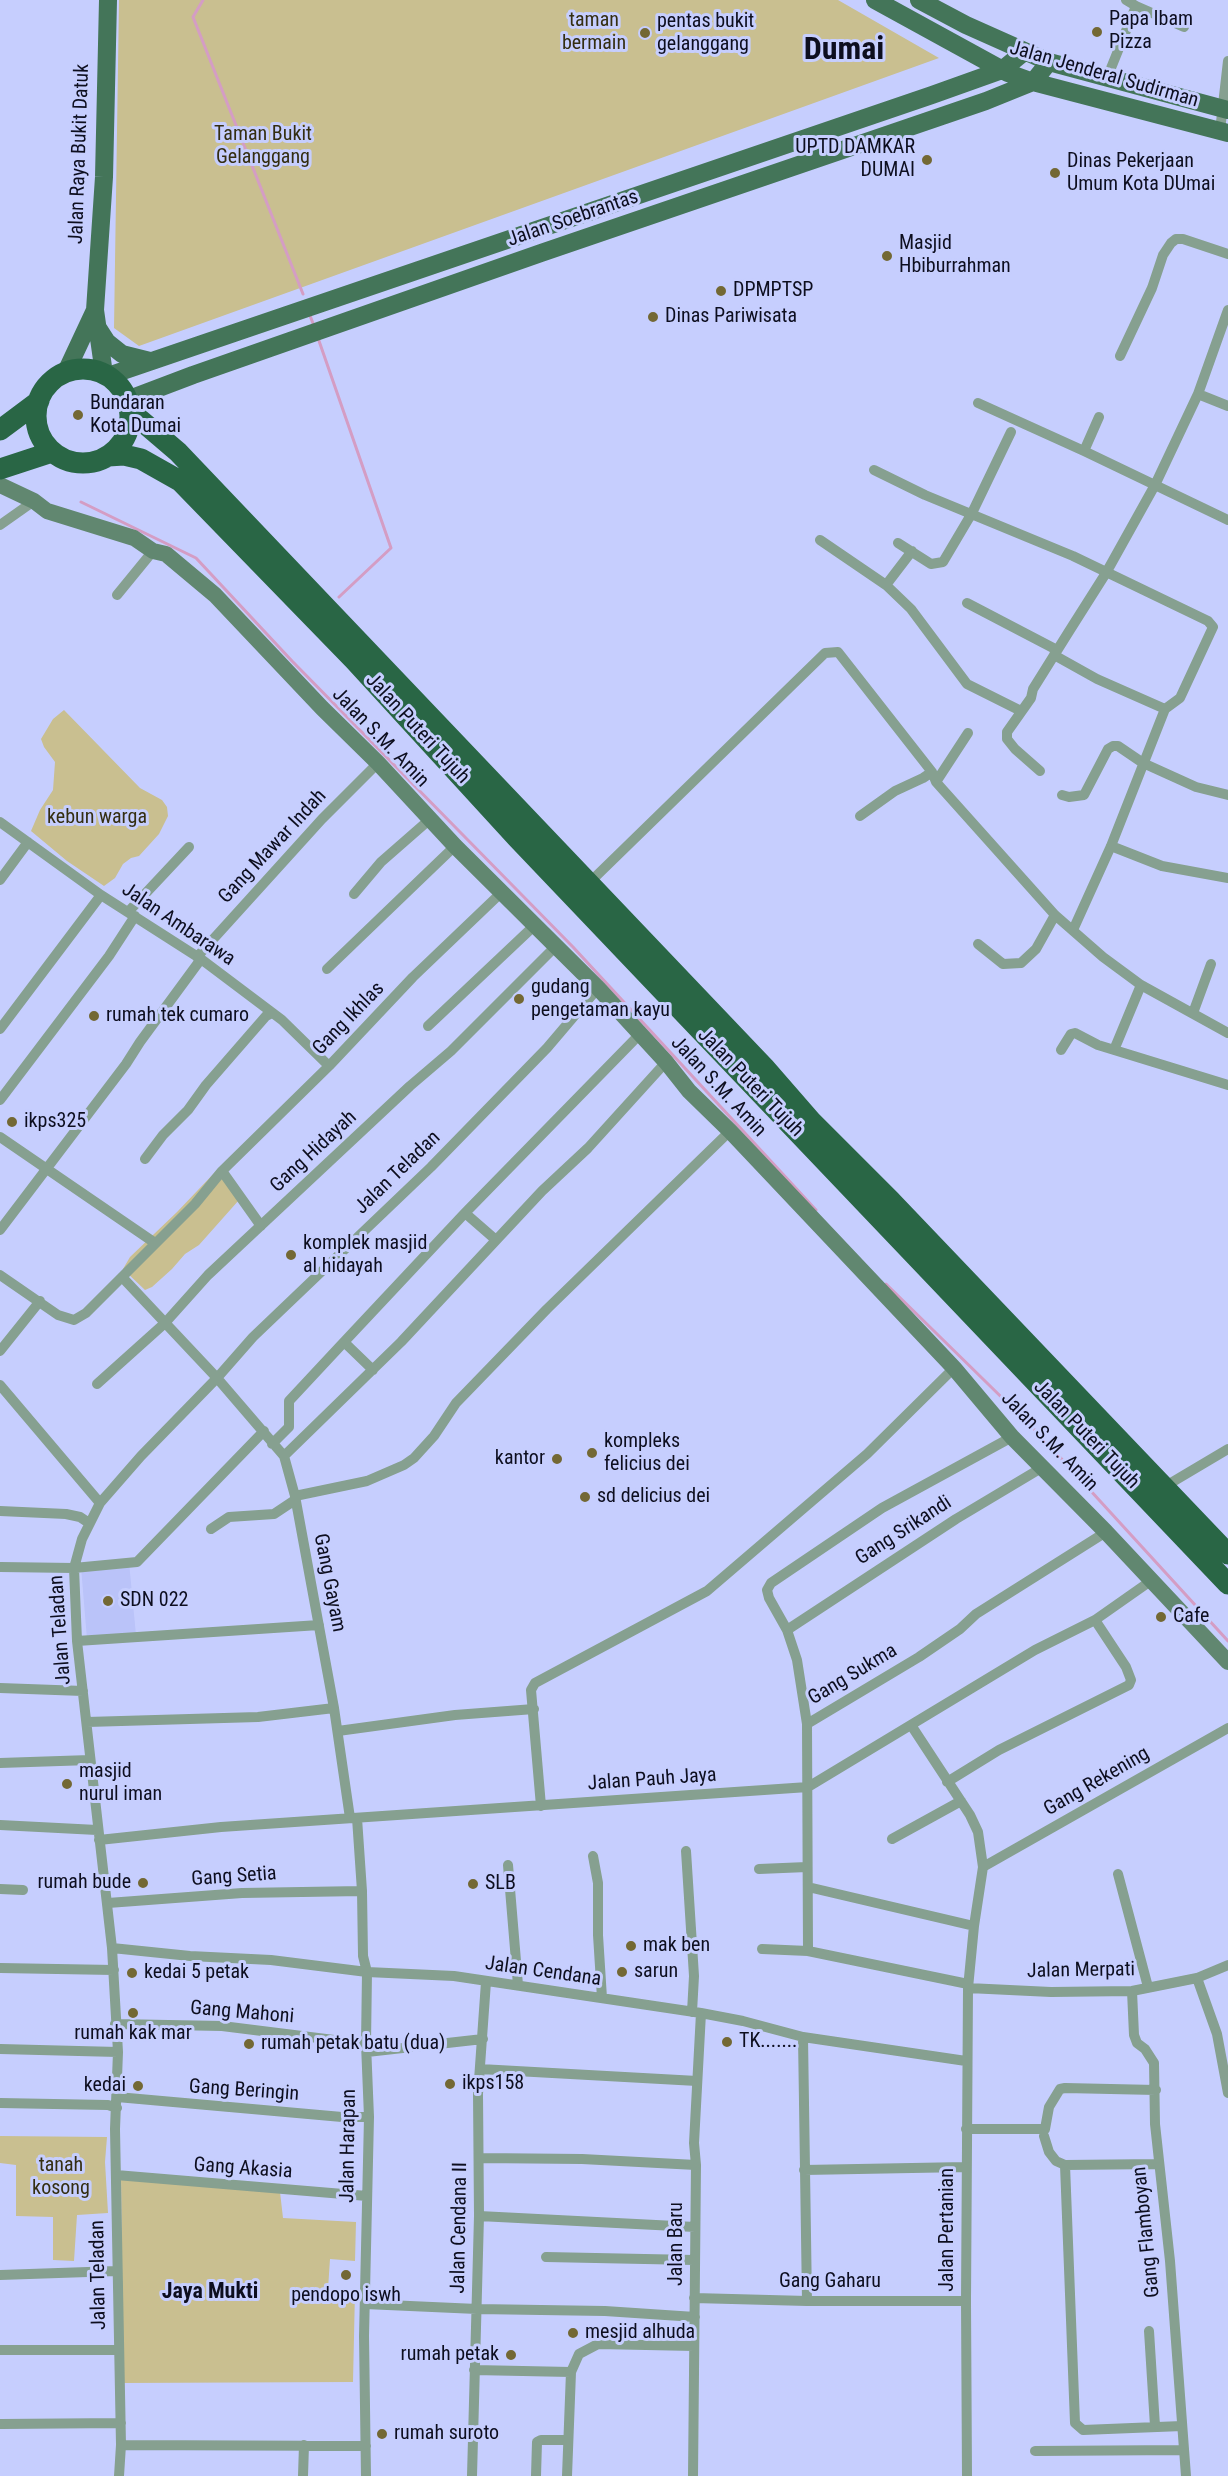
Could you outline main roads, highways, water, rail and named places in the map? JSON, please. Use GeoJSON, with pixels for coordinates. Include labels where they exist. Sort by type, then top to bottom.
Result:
{"type":"FeatureCollection","features":[{"type":"Feature","properties":{"kind":"highway"},"geometry":{"type":"LineString","coordinates":[[0,430],[39,401],[50,384],[66,372],[79,369],[92,370],[106,375],[120,387],[129,406],[129,424],[125,437],[118,448],[108,456],[94,462],[79,464],[65,460],[52,452],[43,441],[36,415],[39,401]]}},
{"type":"Feature","properties":{"kind":"highway","name":"Jalan Puteri Tujuh"},"geometry":{"type":"LineString","coordinates":[[129,406],[178,452],[764,1067],[811,1122],[891,1201],[1228,1554]]}},
{"type":"Feature","properties":{"kind":"highway"},"geometry":{"type":"LineString","coordinates":[[0,469],[52,452]]}},
{"type":"Feature","properties":{"kind":"highway","name":"Jalan Puteri Tujuh"},"geometry":{"type":"LineString","coordinates":[[108,456],[124,455],[141,459],[180,481],[203,504],[354,660],[525,847],[1228,1584]]}},
{"type":"Feature","properties":{"kind":"main road","name":"Jalan Raya Bukit Datuk"},"geometry":{"type":"LineString","coordinates":[[106,375],[96,318],[104,177],[108,0]]}},
{"type":"Feature","properties":{"kind":"main road","name":"Jalan Jenderal Sudirman"},"geometry":{"type":"LineString","coordinates":[[875,0],[1002,70],[1033,82],[1224,132]]}},
{"type":"Feature","properties":{"kind":"main road","name":"Jalan Jenderal Sudirman"},"geometry":{"type":"LineString","coordinates":[[919,0],[1049,62],[1226,109]]}},
{"type":"Feature","properties":{"kind":"main road"},"geometry":{"type":"LineString","coordinates":[[1002,70],[1024,51]]}},
{"type":"Feature","properties":{"kind":"main road"},"geometry":{"type":"LineString","coordinates":[[1033,82],[1049,62]]}},
{"type":"Feature","properties":{"kind":"main road","name":"Jalan Soebrantas"},"geometry":{"type":"LineString","coordinates":[[106,375],[541,230],[1002,70]]}},
{"type":"Feature","properties":{"kind":"main road","name":"Jalan Soebrantas"},"geometry":{"type":"LineString","coordinates":[[129,406],[151,391],[986,101],[1033,82]]}},
{"type":"Feature","properties":{"kind":"main road"},"geometry":{"type":"LineString","coordinates":[[541,230],[546,252]]}},
{"type":"Feature","properties":{"kind":"main road","name":"Jalan Raya Bukit Datuk"},"geometry":{"type":"LineString","coordinates":[[66,372],[96,318]]}},
{"type":"Feature","properties":{"kind":"main road"},"geometry":{"type":"LineString","coordinates":[[96,318],[107,342],[122,354],[150,361]]}},
{"type":"Feature","properties":{"kind":"main road"},"geometry":{"type":"LineString","coordinates":[[151,391],[147,399],[146,412],[154,431]]}},
{"type":"Feature","properties":{"kind":"waterway"},"geometry":{"type":"LineString","coordinates":[[203,0],[193,17],[303,294]]}},
{"type":"Feature","properties":{"kind":"waterway"},"geometry":{"type":"LineString","coordinates":[[309,313],[314,326]]}},
{"type":"Feature","properties":{"kind":"waterway"},"geometry":{"type":"LineString","coordinates":[[318,338],[391,548],[339,597]]}},
{"type":"Feature","properties":{"kind":"waterway"},"geometry":{"type":"LineString","coordinates":[[81,502],[196,558],[292,661],[573,947],[816,1210]]}},
{"type":"Feature","properties":{"kind":"waterway"},"geometry":{"type":"LineString","coordinates":[[886,1284],[1036,1431],[1228,1641]]}},
{"type":"Feature","properties":{"kind":"place","name":"Papa Ibam Pizza"},"geometry":{"type":"Point","coordinates":[1097,32]}},
{"type":"Feature","properties":{"kind":"place","name":"pentas bukit gelanggang"},"geometry":{"type":"Point","coordinates":[645,33]}},
{"type":"Feature","properties":{"kind":"place","name":"UPTD DAMKAR DUMAI"},"geometry":{"type":"Point","coordinates":[927,160]}},
{"type":"Feature","properties":{"kind":"place","name":"Dinas Pekerjaan Umum Kota DUmai"},"geometry":{"type":"Point","coordinates":[1055,173]}},
{"type":"Feature","properties":{"kind":"place","name":"Masjid Hbiburrahman"},"geometry":{"type":"Point","coordinates":[887,256]}},
{"type":"Feature","properties":{"kind":"place","name":"DPMPTSP"},"geometry":{"type":"Point","coordinates":[721,291]}},
{"type":"Feature","properties":{"kind":"place","name":"Dinas Pariwisata"},"geometry":{"type":"Point","coordinates":[653,317]}},
{"type":"Feature","properties":{"kind":"place","name":"Bundaran Kota Dumai"},"geometry":{"type":"Point","coordinates":[78,415]}},
{"type":"Feature","properties":{"kind":"place","name":"gudang pengetaman kayu"},"geometry":{"type":"Point","coordinates":[519,999]}},
{"type":"Feature","properties":{"kind":"place","name":"rumah tek cumaro"},"geometry":{"type":"Point","coordinates":[94,1016]}},
{"type":"Feature","properties":{"kind":"place","name":"ikps325"},"geometry":{"type":"Point","coordinates":[12,1122]}},
{"type":"Feature","properties":{"kind":"place","name":"komplek masjid al hidayah"},"geometry":{"type":"Point","coordinates":[291,1255]}},
{"type":"Feature","properties":{"kind":"place","name":"kompleks felicius dei"},"geometry":{"type":"Point","coordinates":[592,1453]}},
{"type":"Feature","properties":{"kind":"place","name":"kantor"},"geometry":{"type":"Point","coordinates":[557,1459]}},
{"type":"Feature","properties":{"kind":"place","name":"sd delicius dei"},"geometry":{"type":"Point","coordinates":[585,1497]}},
{"type":"Feature","properties":{"kind":"place","name":"SDN 022"},"geometry":{"type":"Point","coordinates":[108,1601]}},
{"type":"Feature","properties":{"kind":"place","name":"Cafe"},"geometry":{"type":"Point","coordinates":[1161,1617]}},
{"type":"Feature","properties":{"kind":"place","name":"masjid nurul iman"},"geometry":{"type":"Point","coordinates":[67,1784]}},
{"type":"Feature","properties":{"kind":"place","name":"rumah bude"},"geometry":{"type":"Point","coordinates":[143,1883]}},
{"type":"Feature","properties":{"kind":"place","name":"SLB"},"geometry":{"type":"Point","coordinates":[473,1884]}},
{"type":"Feature","properties":{"kind":"place","name":"mak ben"},"geometry":{"type":"Point","coordinates":[631,1946]}},
{"type":"Feature","properties":{"kind":"place","name":"sarun"},"geometry":{"type":"Point","coordinates":[622,1972]}},
{"type":"Feature","properties":{"kind":"place","name":"kedai 5 petak"},"geometry":{"type":"Point","coordinates":[132,1973]}},
{"type":"Feature","properties":{"kind":"place","name":"rumah kak mar"},"geometry":{"type":"Point","coordinates":[133,2013]}},
{"type":"Feature","properties":{"kind":"place","name":"TK......."},"geometry":{"type":"Point","coordinates":[727,2042]}},
{"type":"Feature","properties":{"kind":"place","name":"rumah petak batu (dua)"},"geometry":{"type":"Point","coordinates":[249,2044]}},
{"type":"Feature","properties":{"kind":"place","name":"ikps158"},"geometry":{"type":"Point","coordinates":[450,2084]}},
{"type":"Feature","properties":{"kind":"place","name":"kedai"},"geometry":{"type":"Point","coordinates":[138,2086]}},
{"type":"Feature","properties":{"kind":"place","name":"pendopo iswh"},"geometry":{"type":"Point","coordinates":[346,2275]}},
{"type":"Feature","properties":{"kind":"place","name":"mesjid alhuda"},"geometry":{"type":"Point","coordinates":[573,2333]}},
{"type":"Feature","properties":{"kind":"place","name":"rumah petak"},"geometry":{"type":"Point","coordinates":[511,2355]}},
{"type":"Feature","properties":{"kind":"place","name":"rumah suroto"},"geometry":{"type":"Point","coordinates":[382,2434]}},
{"type":"Feature","properties":{"kind":"district","name":"Dumai"},"geometry":{"type":"Point","coordinates":[844,51]}},
{"type":"Feature","properties":{"kind":"district","name":"Jaya Mukti"},"geometry":{"type":"Point","coordinates":[210,2292]}},
{"type":"Feature","properties":{"kind":"park label","name":"taman bermain"},"geometry":{"type":"Point","coordinates":[594,32]}},
{"type":"Feature","properties":{"kind":"park label","name":"Taman Bukit Gelanggang"},"geometry":{"type":"Point","coordinates":[263,146]}},
{"type":"Feature","properties":{"kind":"park label","name":"kebun warga"},"geometry":{"type":"Point","coordinates":[97,818]}},
{"type":"Feature","properties":{"kind":"park label","name":"tanah kosong"},"geometry":{"type":"Point","coordinates":[61,2178]}}]}
